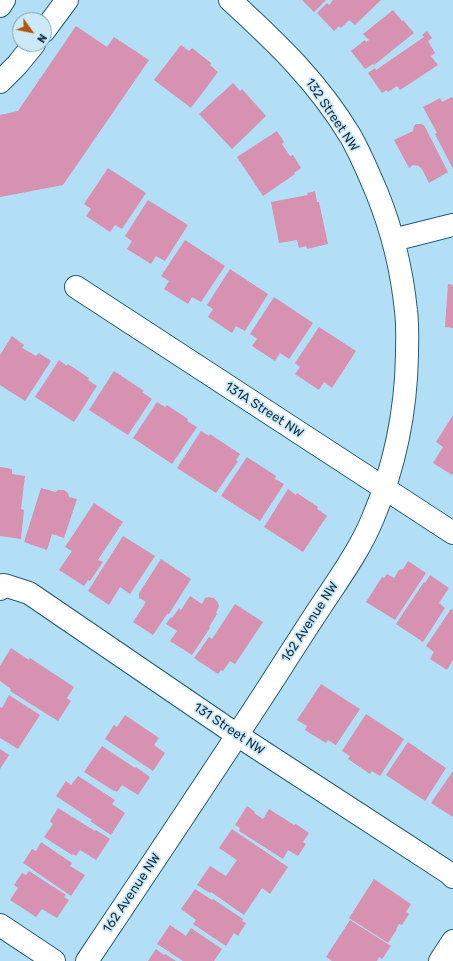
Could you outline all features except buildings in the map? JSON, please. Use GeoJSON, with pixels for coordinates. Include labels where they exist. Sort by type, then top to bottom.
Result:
{"type":"FeatureCollection","features":[{"type":"Feature","properties":{"kind":"street"},"geometry":{"type":"LineString","coordinates":[[0,6],[4,0]]}},
{"type":"Feature","properties":{"kind":"street"},"geometry":{"type":"LineString","coordinates":[[52,20],[67,0]]}},
{"type":"Feature","properties":{"kind":"street","name":"132 Street NW"},"geometry":{"type":"LineString","coordinates":[[230,0],[274,41],[300,68],[333,110],[352,139],[368,172],[393,240]]}},
{"type":"Feature","properties":{"kind":"street"},"geometry":{"type":"LineString","coordinates":[[0,82],[28,52]]}},
{"type":"Feature","properties":{"kind":"street"},"geometry":{"type":"LineString","coordinates":[[393,240],[453,225]]}},
{"type":"Feature","properties":{"kind":"street","name":"162 Avenue NW"},"geometry":{"type":"LineString","coordinates":[[87,961],[348,564],[373,518],[395,451],[402,417],[407,372],[406,313],[401,276],[393,240]]}},
{"type":"Feature","properties":{"kind":"street","name":"131A Street NW"},"geometry":{"type":"LineString","coordinates":[[76,287],[453,533]]}},
{"type":"Feature","properties":{"kind":"street","name":"131 Street NW"},"geometry":{"type":"LineString","coordinates":[[2,587],[29,593],[237,735],[453,877]]}},
{"type":"Feature","properties":{"kind":"street"},"geometry":{"type":"LineString","coordinates":[[0,925],[54,961]]}},
{"type":"Feature","properties":{"kind":"street"},"geometry":{"type":"LineString","coordinates":[[440,961],[453,941]]}}]}
